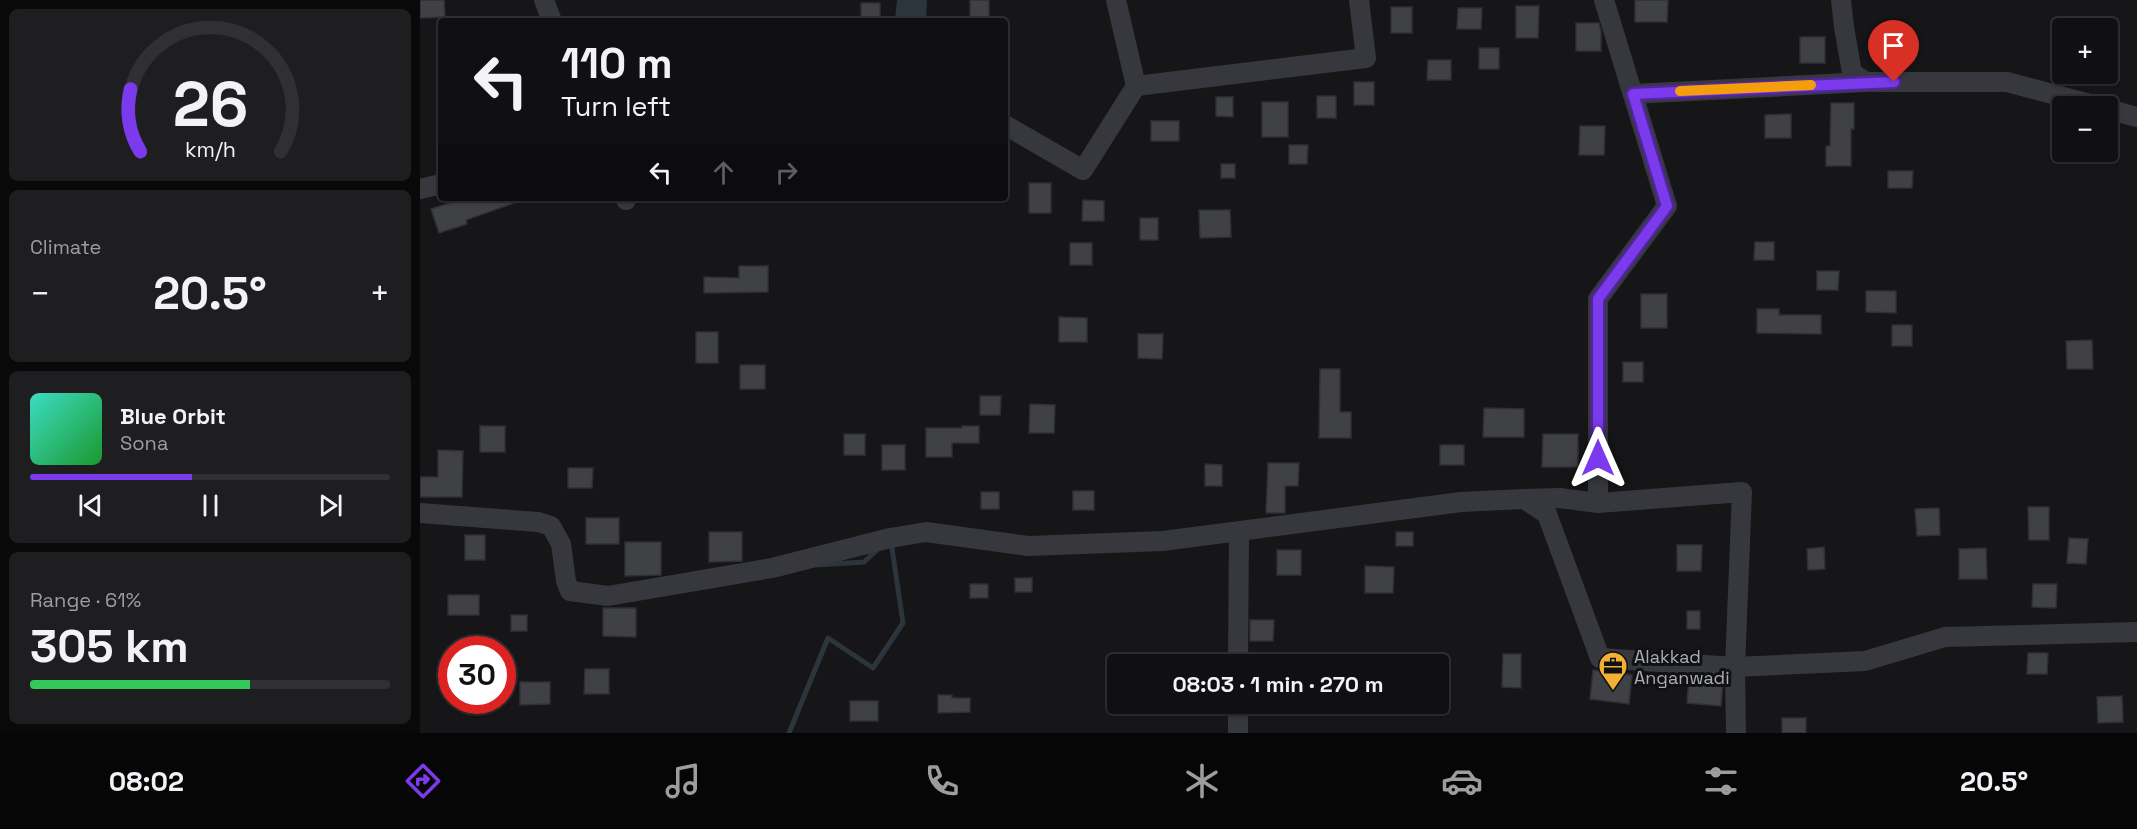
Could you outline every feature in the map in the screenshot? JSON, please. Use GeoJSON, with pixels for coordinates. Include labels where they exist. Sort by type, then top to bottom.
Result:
{"type":"FeatureCollection","features":[{"type":"Feature","properties":{"kind":"street"},"geometry":{"type":"LineString","coordinates":[[544,0],[551,18]]}},
{"type":"Feature","properties":{"kind":"street"},"geometry":{"type":"LineString","coordinates":[[1008,127],[1083,170],[1136,86],[1116,0]]}},
{"type":"Feature","properties":{"kind":"street"},"geometry":{"type":"LineString","coordinates":[[1136,86],[1366,58],[1359,0]]}},
{"type":"Feature","properties":{"kind":"street"},"geometry":{"type":"LineString","coordinates":[[1598,503],[1598,299],[1667,206],[1604,0]]}},
{"type":"Feature","properties":{"kind":"street"},"geometry":{"type":"LineString","coordinates":[[1841,0],[1852,73],[1866,82]]}},
{"type":"Feature","properties":{"kind":"street"},"geometry":{"type":"LineString","coordinates":[[1633,94],[1866,82],[2007,82],[2060,96]]}},
{"type":"Feature","properties":{"kind":"street"},"geometry":{"type":"LineString","coordinates":[[2118,112],[2137,117]]}},
{"type":"Feature","properties":{"kind":"street"},"geometry":{"type":"LineString","coordinates":[[420,189],[438,185]]}},
{"type":"Feature","properties":{"kind":"street"},"geometry":{"type":"LineString","coordinates":[[420,513],[538,522],[551,526],[561,544],[566,581],[570,591],[608,597],[772,568],[890,538],[926,532],[1028,546],[1163,541],[1461,502],[1560,498],[1598,503],[1742,492],[1736,733]]}},
{"type":"Feature","properties":{"kind":"street"},"geometry":{"type":"LineString","coordinates":[[1524,499],[1547,514],[1600,658],[1736,667],[1865,661],[1945,637],[2137,632]]}},
{"type":"Feature","properties":{"kind":"street"},"geometry":{"type":"LineString","coordinates":[[1238,654],[1239,532]]}},
{"type":"Feature","properties":{"kind":"street"},"geometry":{"type":"LineString","coordinates":[[1238,714],[1238,733]]}},
{"type":"Feature","properties":{"kind":"shaded area"},"geometry":{"type":"Polygon","coordinates":[[[897,0],[927,0],[926,18],[895,18],[897,0]]]}},
{"type":"Feature","properties":{"kind":"building"},"geometry":{"type":"Polygon","coordinates":[[[420,0],[444,0],[445,17],[420,18],[420,0]]]}},
{"type":"Feature","properties":{"kind":"building"},"geometry":{"type":"Polygon","coordinates":[[[970,0],[989,0],[989,18],[970,18],[970,0]]]}},
{"type":"Feature","properties":{"kind":"building"},"geometry":{"type":"Polygon","coordinates":[[[1635,0],[1668,0],[1667,22],[1635,22],[1635,0]]]}},
{"type":"Feature","properties":{"kind":"building"},"geometry":{"type":"Polygon","coordinates":[[[861,3],[880,3],[880,18],[861,18],[861,3]]]}},
{"type":"Feature","properties":{"kind":"building"},"geometry":{"type":"Polygon","coordinates":[[[1516,6],[1539,6],[1538,38],[1516,38],[1516,6]]]}},
{"type":"Feature","properties":{"kind":"building"},"geometry":{"type":"Polygon","coordinates":[[[1391,7],[1412,7],[1412,33],[1391,33],[1391,7]]]}},
{"type":"Feature","properties":{"kind":"building"},"geometry":{"type":"Polygon","coordinates":[[[1458,8],[1482,8],[1481,29],[1457,29],[1458,8]]]}},
{"type":"Feature","properties":{"kind":"building"},"geometry":{"type":"Polygon","coordinates":[[[1576,23],[1599,23],[1601,51],[1576,51],[1576,23]]]}},
{"type":"Feature","properties":{"kind":"building"},"geometry":{"type":"Polygon","coordinates":[[[1800,37],[1825,37],[1825,63],[1800,63],[1800,37]]]}},
{"type":"Feature","properties":{"kind":"building"},"geometry":{"type":"Polygon","coordinates":[[[1479,48],[1499,48],[1499,69],[1479,69],[1479,48]]]}},
{"type":"Feature","properties":{"kind":"building"},"geometry":{"type":"Polygon","coordinates":[[[1428,60],[1451,60],[1451,80],[1427,80],[1428,60]]]}},
{"type":"Feature","properties":{"kind":"building"},"geometry":{"type":"Polygon","coordinates":[[[1354,82],[1374,82],[1374,105],[1354,105],[1354,82]]]}},
{"type":"Feature","properties":{"kind":"building"},"geometry":{"type":"Polygon","coordinates":[[[1317,96],[1336,96],[1336,118],[1317,118],[1317,96]]]}},
{"type":"Feature","properties":{"kind":"building"},"geometry":{"type":"Polygon","coordinates":[[[1216,97],[1233,97],[1233,117],[1216,116],[1216,97]]]}},
{"type":"Feature","properties":{"kind":"building"},"geometry":{"type":"Polygon","coordinates":[[[1262,102],[1288,102],[1288,137],[1262,137],[1262,102]]]}},
{"type":"Feature","properties":{"kind":"building"},"geometry":{"type":"Polygon","coordinates":[[[1831,103],[1854,103],[1851,166],[1826,166],[1826,146],[1830,146],[1831,103]]]}},
{"type":"Feature","properties":{"kind":"building"},"geometry":{"type":"Polygon","coordinates":[[[1791,114],[1791,138],[1765,138],[1765,115],[1791,114]]]}},
{"type":"Feature","properties":{"kind":"building"},"geometry":{"type":"Polygon","coordinates":[[[1151,121],[1179,121],[1179,141],[1151,141],[1151,121]]]}},
{"type":"Feature","properties":{"kind":"building"},"geometry":{"type":"Polygon","coordinates":[[[1580,126],[1605,126],[1604,155],[1579,155],[1580,126]]]}},
{"type":"Feature","properties":{"kind":"building"},"geometry":{"type":"Polygon","coordinates":[[[1289,145],[1308,145],[1307,164],[1289,164],[1289,145]]]}},
{"type":"Feature","properties":{"kind":"building"},"geometry":{"type":"Polygon","coordinates":[[[1221,164],[1235,164],[1235,178],[1221,178],[1221,164]]]}},
{"type":"Feature","properties":{"kind":"building"},"geometry":{"type":"Polygon","coordinates":[[[1888,171],[1913,171],[1912,188],[1888,188],[1888,171]]]}},
{"type":"Feature","properties":{"kind":"building"},"geometry":{"type":"Polygon","coordinates":[[[1029,183],[1051,183],[1051,213],[1029,213],[1029,183]]]}},
{"type":"Feature","properties":{"kind":"building"},"geometry":{"type":"Polygon","coordinates":[[[1083,200],[1104,201],[1104,221],[1082,221],[1083,200]]]}},
{"type":"Feature","properties":{"kind":"building"},"geometry":{"type":"Polygon","coordinates":[[[456,201],[520,201],[466,220],[467,224],[439,233],[431,209],[456,201]]]}},
{"type":"Feature","properties":{"kind":"building"},"geometry":{"type":"Polygon","coordinates":[[[1199,210],[1230,210],[1231,237],[1200,238],[1199,210]]]}},
{"type":"Feature","properties":{"kind":"building"},"geometry":{"type":"Polygon","coordinates":[[[1140,218],[1158,218],[1158,240],[1140,240],[1140,218]]]}},
{"type":"Feature","properties":{"kind":"building"},"geometry":{"type":"Polygon","coordinates":[[[1755,242],[1774,242],[1774,260],[1754,260],[1755,242]]]}},
{"type":"Feature","properties":{"kind":"building"},"geometry":{"type":"Polygon","coordinates":[[[1070,243],[1092,243],[1092,265],[1070,265],[1070,243]]]}},
{"type":"Feature","properties":{"kind":"building"},"geometry":{"type":"Polygon","coordinates":[[[739,266],[768,266],[768,292],[704,293],[704,277],[739,278],[739,266]]]}},
{"type":"Feature","properties":{"kind":"building"},"geometry":{"type":"Polygon","coordinates":[[[1817,271],[1839,271],[1838,290],[1817,290],[1817,271]]]}},
{"type":"Feature","properties":{"kind":"building"},"geometry":{"type":"Polygon","coordinates":[[[1866,291],[1896,291],[1896,313],[1866,312],[1866,291]]]}},
{"type":"Feature","properties":{"kind":"building"},"geometry":{"type":"Polygon","coordinates":[[[1641,294],[1667,294],[1667,328],[1641,328],[1641,294]]]}},
{"type":"Feature","properties":{"kind":"building"},"geometry":{"type":"Polygon","coordinates":[[[1757,309],[1779,309],[1779,315],[1821,315],[1821,334],[1757,333],[1757,309]]]}},
{"type":"Feature","properties":{"kind":"building"},"geometry":{"type":"Polygon","coordinates":[[[1059,317],[1087,318],[1087,342],[1059,342],[1059,317]]]}},
{"type":"Feature","properties":{"kind":"building"},"geometry":{"type":"Polygon","coordinates":[[[1892,325],[1912,325],[1912,346],[1892,346],[1892,325]]]}},
{"type":"Feature","properties":{"kind":"building"},"geometry":{"type":"Polygon","coordinates":[[[696,332],[718,332],[718,363],[696,363],[696,332]]]}},
{"type":"Feature","properties":{"kind":"building"},"geometry":{"type":"Polygon","coordinates":[[[1138,334],[1163,334],[1162,359],[1138,358],[1138,334]]]}},
{"type":"Feature","properties":{"kind":"building"},"geometry":{"type":"Polygon","coordinates":[[[2092,340],[2093,369],[2067,369],[2066,341],[2092,340]]]}},
{"type":"Feature","properties":{"kind":"building"},"geometry":{"type":"Polygon","coordinates":[[[1623,362],[1643,362],[1643,382],[1623,382],[1623,362]]]}},
{"type":"Feature","properties":{"kind":"building"},"geometry":{"type":"Polygon","coordinates":[[[740,365],[765,365],[765,389],[740,389],[740,365]]]}},
{"type":"Feature","properties":{"kind":"building"},"geometry":{"type":"Polygon","coordinates":[[[1320,369],[1340,369],[1340,412],[1351,412],[1351,438],[1319,438],[1320,369]]]}},
{"type":"Feature","properties":{"kind":"building"},"geometry":{"type":"Polygon","coordinates":[[[980,396],[1001,396],[1000,415],[980,415],[980,396]]]}},
{"type":"Feature","properties":{"kind":"building"},"geometry":{"type":"Polygon","coordinates":[[[1030,404],[1055,405],[1054,433],[1029,433],[1030,404]]]}},
{"type":"Feature","properties":{"kind":"building"},"geometry":{"type":"Polygon","coordinates":[[[1484,408],[1524,409],[1524,437],[1483,437],[1484,408]]]}},
{"type":"Feature","properties":{"kind":"building"},"geometry":{"type":"Polygon","coordinates":[[[480,426],[505,426],[505,452],[480,452],[480,426]]]}},
{"type":"Feature","properties":{"kind":"building"},"geometry":{"type":"Polygon","coordinates":[[[962,426],[979,426],[979,443],[952,443],[952,457],[926,457],[926,428],[962,428],[962,426]]]}},
{"type":"Feature","properties":{"kind":"building"},"geometry":{"type":"Polygon","coordinates":[[[844,434],[865,434],[865,455],[844,455],[844,434]]]}},
{"type":"Feature","properties":{"kind":"building"},"geometry":{"type":"Polygon","coordinates":[[[1543,434],[1578,434],[1578,467],[1542,467],[1543,434]]]}},
{"type":"Feature","properties":{"kind":"building"},"geometry":{"type":"Polygon","coordinates":[[[882,445],[905,445],[905,470],[882,470],[882,445]]]}},
{"type":"Feature","properties":{"kind":"building"},"geometry":{"type":"Polygon","coordinates":[[[1440,445],[1464,445],[1464,465],[1440,465],[1440,445]]]}},
{"type":"Feature","properties":{"kind":"building"},"geometry":{"type":"Polygon","coordinates":[[[438,450],[463,451],[462,497],[420,497],[420,477],[438,477],[438,450]]]}},
{"type":"Feature","properties":{"kind":"building"},"geometry":{"type":"Polygon","coordinates":[[[1268,463],[1299,463],[1298,486],[1285,486],[1285,513],[1266,513],[1268,463]]]}},
{"type":"Feature","properties":{"kind":"building"},"geometry":{"type":"Polygon","coordinates":[[[1205,464],[1222,465],[1222,486],[1205,486],[1205,464]]]}},
{"type":"Feature","properties":{"kind":"building"},"geometry":{"type":"Polygon","coordinates":[[[568,468],[593,468],[592,488],[568,488],[568,468]]]}},
{"type":"Feature","properties":{"kind":"building"},"geometry":{"type":"Polygon","coordinates":[[[1073,491],[1094,491],[1094,510],[1073,510],[1073,491]]]}},
{"type":"Feature","properties":{"kind":"building"},"geometry":{"type":"Polygon","coordinates":[[[981,492],[999,492],[999,509],[981,509],[981,492]]]}},
{"type":"Feature","properties":{"kind":"building"},"geometry":{"type":"Polygon","coordinates":[[[2028,507],[2049,507],[2049,540],[2029,540],[2028,507]]]}},
{"type":"Feature","properties":{"kind":"building"},"geometry":{"type":"Polygon","coordinates":[[[1939,508],[1940,535],[1917,536],[1915,509],[1939,508]]]}},
{"type":"Feature","properties":{"kind":"building"},"geometry":{"type":"Polygon","coordinates":[[[586,518],[619,518],[619,544],[586,544],[586,518]]]}},
{"type":"Feature","properties":{"kind":"building"},"geometry":{"type":"Polygon","coordinates":[[[709,532],[742,532],[742,561],[709,562],[709,532]]]}},
{"type":"Feature","properties":{"kind":"building"},"geometry":{"type":"Polygon","coordinates":[[[1396,532],[1413,532],[1413,546],[1396,546],[1396,532]]]}},
{"type":"Feature","properties":{"kind":"building"},"geometry":{"type":"Polygon","coordinates":[[[465,535],[485,535],[485,560],[465,560],[465,535]]]}},
{"type":"Feature","properties":{"kind":"building"},"geometry":{"type":"Polygon","coordinates":[[[2069,538],[2088,539],[2086,564],[2067,563],[2069,538]]]}},
{"type":"Feature","properties":{"kind":"building"},"geometry":{"type":"Polygon","coordinates":[[[625,542],[661,542],[661,575],[625,576],[625,542]]]}},
{"type":"Feature","properties":{"kind":"building"},"geometry":{"type":"Polygon","coordinates":[[[1677,545],[1702,545],[1701,571],[1677,571],[1677,545]]]}},
{"type":"Feature","properties":{"kind":"building"},"geometry":{"type":"Polygon","coordinates":[[[1824,547],[1825,569],[1808,570],[1807,549],[1824,547]]]}},
{"type":"Feature","properties":{"kind":"building"},"geometry":{"type":"Polygon","coordinates":[[[1986,548],[1987,579],[1959,579],[1959,549],[1986,548]]]}},
{"type":"Feature","properties":{"kind":"building"},"geometry":{"type":"Polygon","coordinates":[[[1277,550],[1301,550],[1301,575],[1277,575],[1277,550]]]}},
{"type":"Feature","properties":{"kind":"building"},"geometry":{"type":"Polygon","coordinates":[[[1365,566],[1394,567],[1393,593],[1365,593],[1365,566]]]}},
{"type":"Feature","properties":{"kind":"building"},"geometry":{"type":"Polygon","coordinates":[[[1015,578],[1032,578],[1032,592],[1015,592],[1015,578]]]}},
{"type":"Feature","properties":{"kind":"building"},"geometry":{"type":"Polygon","coordinates":[[[970,584],[988,584],[988,598],[970,598],[970,584]]]}},
{"type":"Feature","properties":{"kind":"building"},"geometry":{"type":"Polygon","coordinates":[[[2033,584],[2057,584],[2056,608],[2032,607],[2033,584]]]}},
{"type":"Feature","properties":{"kind":"building"},"geometry":{"type":"Polygon","coordinates":[[[448,595],[479,595],[479,615],[448,615],[448,595]]]}},
{"type":"Feature","properties":{"kind":"building"},"geometry":{"type":"Polygon","coordinates":[[[603,608],[636,608],[636,637],[603,636],[603,608]]]}},
{"type":"Feature","properties":{"kind":"building"},"geometry":{"type":"Polygon","coordinates":[[[1687,611],[1700,611],[1700,629],[1687,629],[1687,611]]]}},
{"type":"Feature","properties":{"kind":"building"},"geometry":{"type":"Polygon","coordinates":[[[511,615],[527,615],[527,631],[511,631],[511,615]]]}},
{"type":"Feature","properties":{"kind":"building"},"geometry":{"type":"Polygon","coordinates":[[[1250,620],[1274,620],[1273,641],[1250,641],[1250,620]]]}},
{"type":"Feature","properties":{"kind":"building"},"geometry":{"type":"Polygon","coordinates":[[[2028,653],[2048,653],[2047,674],[2027,674],[2028,653]]]}},
{"type":"Feature","properties":{"kind":"building"},"geometry":{"type":"Polygon","coordinates":[[[1503,654],[1521,654],[1521,688],[1502,687],[1503,654]]]}},
{"type":"Feature","properties":{"kind":"building"},"geometry":{"type":"Polygon","coordinates":[[[585,669],[609,669],[609,694],[584,694],[585,669]]]}},
{"type":"Feature","properties":{"kind":"building"},"geometry":{"type":"Polygon","coordinates":[[[1593,670],[1632,675],[1629,704],[1590,699],[1593,670]]]}},
{"type":"Feature","properties":{"kind":"building"},"geometry":{"type":"Polygon","coordinates":[[[1689,677],[1723,680],[1721,706],[1687,703],[1689,677]]]}},
{"type":"Feature","properties":{"kind":"building"},"geometry":{"type":"Polygon","coordinates":[[[520,682],[550,682],[550,704],[520,705],[520,682]]]}},
{"type":"Feature","properties":{"kind":"building"},"geometry":{"type":"Polygon","coordinates":[[[938,695],[970,698],[970,712],[938,713],[938,695]]]}},
{"type":"Feature","properties":{"kind":"building"},"geometry":{"type":"Polygon","coordinates":[[[2122,696],[2123,722],[2098,723],[2097,697],[2122,696]]]}},
{"type":"Feature","properties":{"kind":"building"},"geometry":{"type":"Polygon","coordinates":[[[850,701],[878,701],[878,721],[850,721],[850,701]]]}},
{"type":"Feature","properties":{"kind":"building"},"geometry":{"type":"Polygon","coordinates":[[[1782,718],[1806,718],[1806,733],[1782,733],[1782,718]]]}},
{"type":"Feature","properties":{"kind":"waterway"},"geometry":{"type":"LineString","coordinates":[[789,733],[828,638],[873,668],[903,623],[891,541]]}},
{"type":"Feature","properties":{"kind":"waterway"},"geometry":{"type":"LineString","coordinates":[[817,565],[864,562],[879,548]]}},
{"type":"Feature","properties":{"kind":"slow traffic"},"geometry":{"type":"LineString","coordinates":[[1680,91],[1811,85]]}},
{"type":"Feature","properties":{"kind":"place","name":"Alakkad Anganwadi"},"geometry":{"type":"Point","coordinates":[1613,692]}},
{"type":"Feature","properties":{"kind":"route"},"geometry":{"type":"LineString","coordinates":[[1598,458],[1598,299],[1667,206],[1633,94],[1894,82]]}}]}
